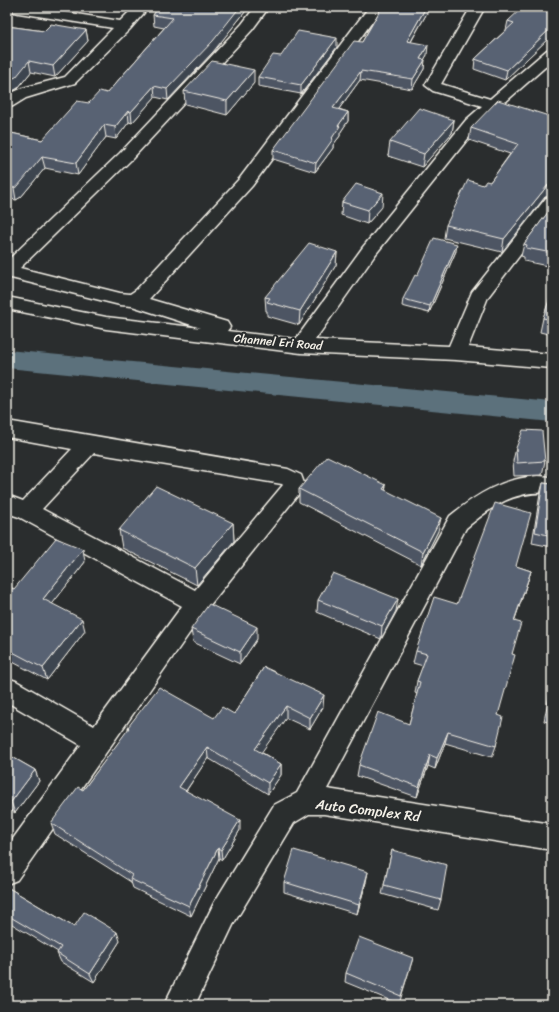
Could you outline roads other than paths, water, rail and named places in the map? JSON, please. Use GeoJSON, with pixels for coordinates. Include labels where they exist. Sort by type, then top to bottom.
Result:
{"type":"FeatureCollection","features":[{"type":"Feature","properties":{"kind":"street"},"geometry":{"type":"LineString","coordinates":[[7,103],[23,93],[58,86],[70,80],[125,26],[142,7]]}},
{"type":"Feature","properties":{"kind":"street"},"geometry":{"type":"LineString","coordinates":[[7,271],[126,156],[247,27],[262,7]]}},
{"type":"Feature","properties":{"kind":"street"},"geometry":{"type":"LineString","coordinates":[[133,300],[143,294],[246,182],[376,7]]}},
{"type":"Feature","properties":{"kind":"street"},"geometry":{"type":"LineString","coordinates":[[478,7],[433,85],[438,88],[493,105]]}},
{"type":"Feature","properties":{"kind":"street"},"geometry":{"type":"LineString","coordinates":[[17,11],[125,26]]}},
{"type":"Feature","properties":{"kind":"street"},"geometry":{"type":"LineString","coordinates":[[301,346],[369,251],[472,123],[552,52]]}},
{"type":"Feature","properties":{"kind":"street"},"geometry":{"type":"LineString","coordinates":[[456,353],[479,296],[496,272],[552,202]]}},
{"type":"Feature","properties":{"kind":"street"},"geometry":{"type":"LineString","coordinates":[[7,271],[120,299],[133,300],[270,343]]}},
{"type":"Feature","properties":{"kind":"street","name":"Channel Eri Road"},"geometry":{"type":"LineString","coordinates":[[7,303],[106,323],[270,343],[301,346],[456,353],[552,361]]}},
{"type":"Feature","properties":{"kind":"street"},"geometry":{"type":"LineString","coordinates":[[7,429],[288,477],[293,481],[294,486],[198,603],[7,870]]}},
{"type":"Feature","properties":{"kind":"street"},"geometry":{"type":"LineString","coordinates":[[89,444],[17,508],[198,603]]}},
{"type":"Feature","properties":{"kind":"street"},"geometry":{"type":"LineString","coordinates":[[306,802],[458,522],[478,505],[505,490],[520,484],[552,484]]}},
{"type":"Feature","properties":{"kind":"street"},"geometry":{"type":"LineString","coordinates":[[7,689],[98,742]]}},
{"type":"Feature","properties":{"kind":"street","name":"Auto Complex Rd"},"geometry":{"type":"LineString","coordinates":[[179,1005],[224,913],[284,814],[306,802],[324,801],[552,837]]}},
{"type":"Feature","properties":{"kind":"waterway"},"geometry":{"type":"LineString","coordinates":[[7,359],[552,412]]}}]}
